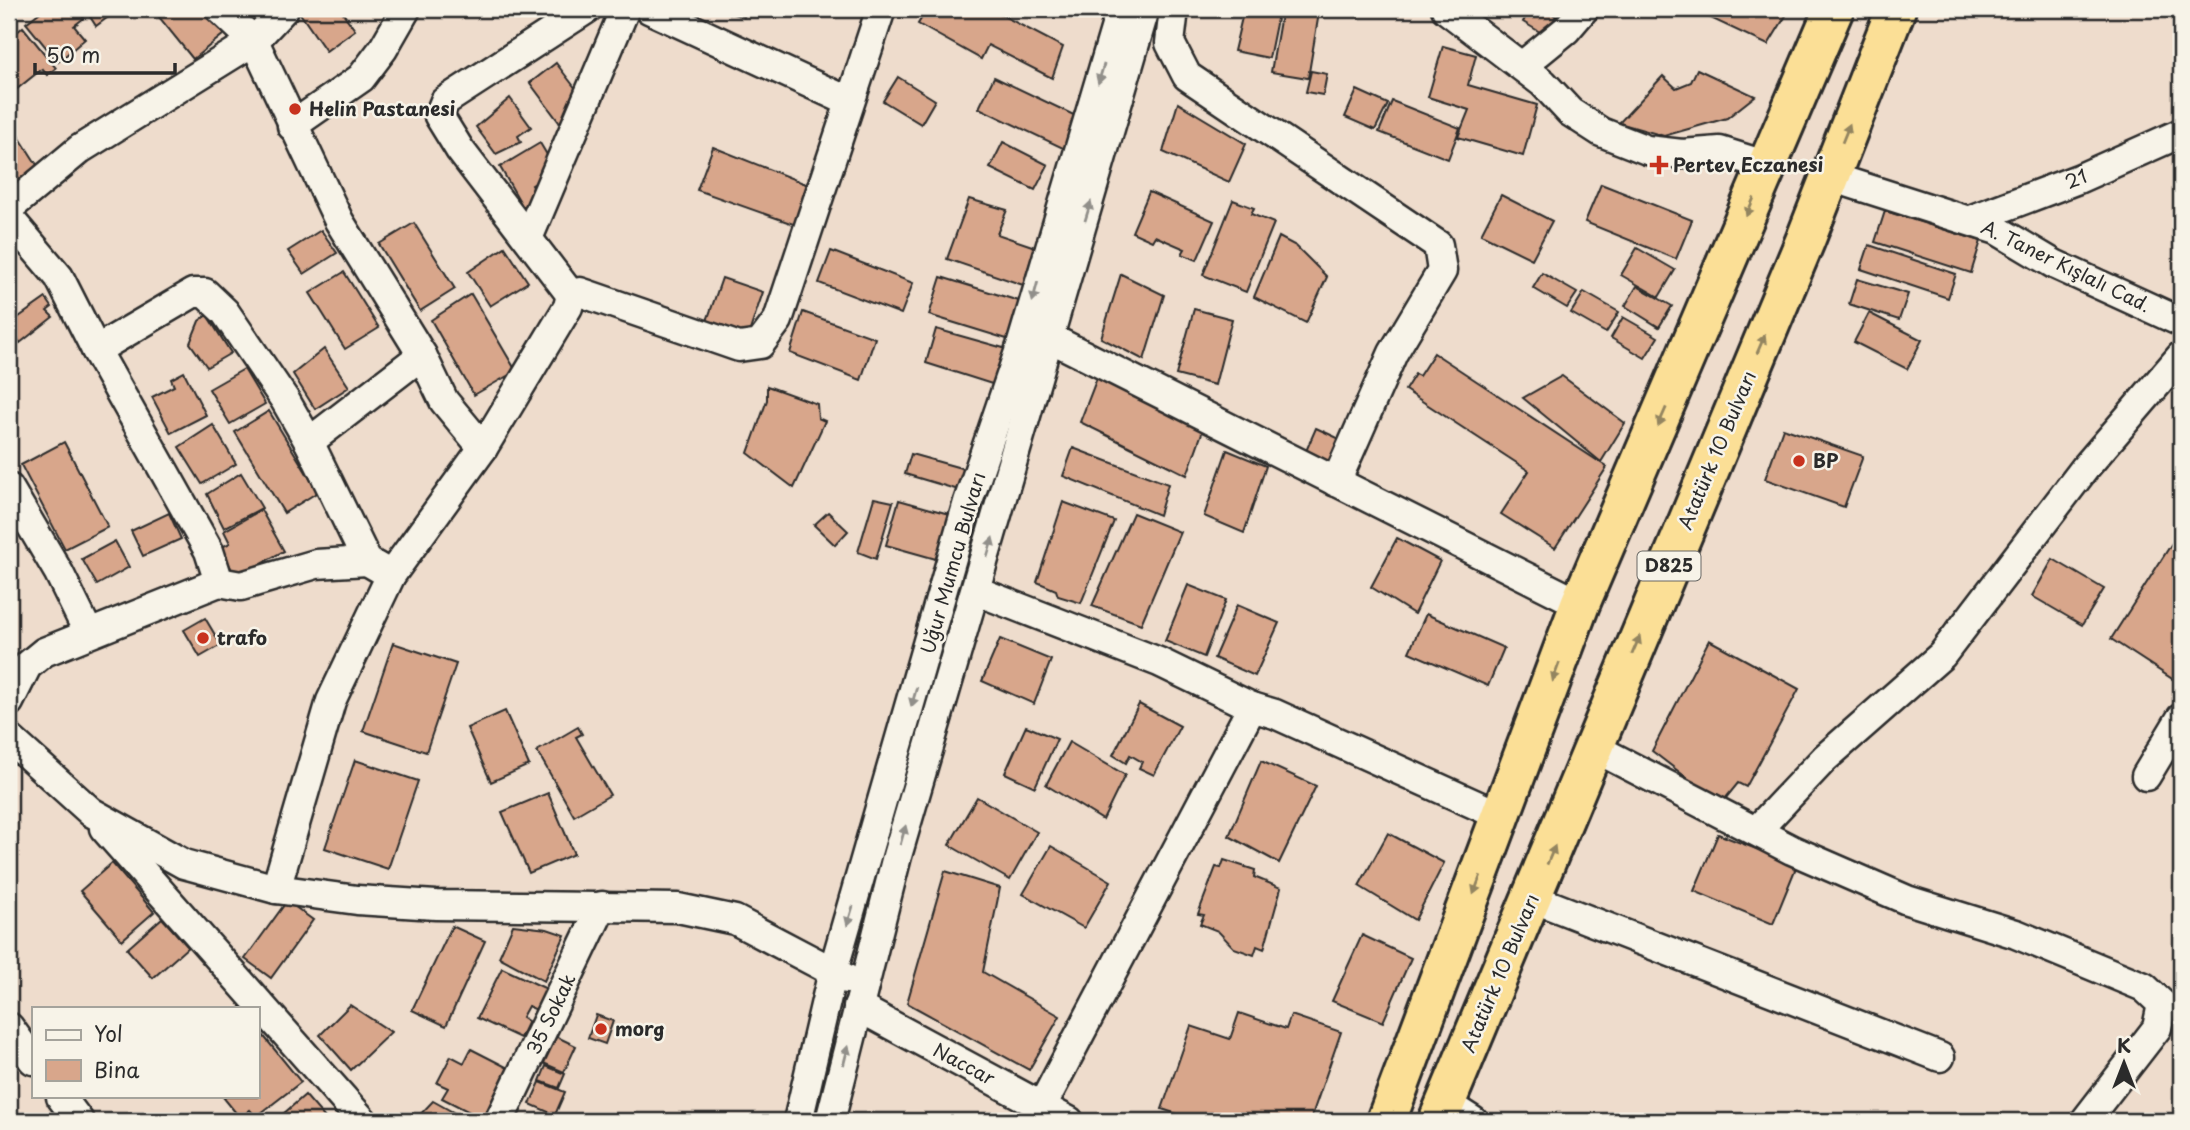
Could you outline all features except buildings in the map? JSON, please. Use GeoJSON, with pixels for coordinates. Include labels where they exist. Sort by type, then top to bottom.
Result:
{"type":"FeatureCollection","features":[{"type":"Feature","properties":{"kind":"highway"},"geometry":{"type":"LineString","coordinates":[[1386,1121],[1503,817],[1580,604],[1833,9]]}},
{"type":"Feature","properties":{"kind":"highway","name":"Atatürk 10 Bulvarı"},"geometry":{"type":"LineString","coordinates":[[1452,1115],[1532,898],[1805,241],[1828,176],[1896,9]]}},
{"type":"Feature","properties":{"kind":"street"},"geometry":{"type":"LineString","coordinates":[[220,9],[254,41],[339,221],[422,355],[444,401],[483,448]]}},
{"type":"Feature","properties":{"kind":"street"},"geometry":{"type":"LineString","coordinates":[[9,208],[80,149],[254,41],[284,9]]}},
{"type":"Feature","properties":{"kind":"street"},"geometry":{"type":"LineString","coordinates":[[292,126],[361,78],[383,49],[406,9]]}},
{"type":"Feature","properties":{"kind":"street"},"geometry":{"type":"LineString","coordinates":[[571,295],[460,150],[439,116],[445,101],[587,9]]}},
{"type":"Feature","properties":{"kind":"street"},"geometry":{"type":"LineString","coordinates":[[528,236],[625,9]]}},
{"type":"Feature","properties":{"kind":"street"},"geometry":{"type":"LineString","coordinates":[[649,9],[848,101]]}},
{"type":"Feature","properties":{"kind":"street"},"geometry":{"type":"LineString","coordinates":[[571,295],[580,292],[739,347],[761,344],[778,320],[848,101],[881,9]]}},
{"type":"Feature","properties":{"kind":"street","name":"Uğur Mumcu Bulvarı"},"geometry":{"type":"LineString","coordinates":[[798,1121],[833,971],[968,502],[1021,346],[1121,9]]}},
{"type":"Feature","properties":{"kind":"street","name":"Uğur Mumcu Bulvarı"},"geometry":{"type":"LineString","coordinates":[[830,1121],[860,997],[936,723],[977,591],[1145,9]]}},
{"type":"Feature","properties":{"kind":"street"},"geometry":{"type":"LineString","coordinates":[[1174,9],[1170,43],[1186,76],[1438,244],[1442,271],[1393,353],[1336,482]]}},
{"type":"Feature","properties":{"kind":"street"},"geometry":{"type":"LineString","coordinates":[[1522,66],[1566,30],[1584,9]]}},
{"type":"Feature","properties":{"kind":"street"},"geometry":{"type":"LineString","coordinates":[[1454,11],[1522,66],[1570,112],[1601,132],[1647,150],[1682,154],[1720,151],[1768,166]]}},
{"type":"Feature","properties":{"kind":"street","name":"21"},"geometry":{"type":"LineString","coordinates":[[1970,220],[2078,178],[2181,133]]}},
{"type":"Feature","properties":{"kind":"street","name":"A. Taner Kışlalı Cad."},"geometry":{"type":"LineString","coordinates":[[1828,176],[1997,230],[2054,264],[2181,322]]}},
{"type":"Feature","properties":{"kind":"street"},"geometry":{"type":"LineString","coordinates":[[9,218],[59,277],[96,350],[209,551],[219,582]]}},
{"type":"Feature","properties":{"kind":"street"},"geometry":{"type":"LineString","coordinates":[[96,350],[192,293],[205,293],[225,312],[309,442],[367,561]]}},
{"type":"Feature","properties":{"kind":"street"},"geometry":{"type":"LineString","coordinates":[[276,889],[331,701],[391,575],[483,448],[568,307],[571,295]]}},
{"type":"Feature","properties":{"kind":"street"},"geometry":{"type":"LineString","coordinates":[[1050,338],[1580,604]]}},
{"type":"Feature","properties":{"kind":"street"},"geometry":{"type":"LineString","coordinates":[[309,442],[422,355]]}},
{"type":"Feature","properties":{"kind":"street"},"geometry":{"type":"LineString","coordinates":[[1756,831],[1825,758],[1942,655],[2085,468],[2181,356]]}},
{"type":"Feature","properties":{"kind":"street"},"geometry":{"type":"LineString","coordinates":[[9,488],[88,632]]}},
{"type":"Feature","properties":{"kind":"street"},"geometry":{"type":"LineString","coordinates":[[9,702],[27,666],[44,652],[88,632],[219,582],[242,586],[316,564],[367,561],[391,575]]}},
{"type":"Feature","properties":{"kind":"street"},"geometry":{"type":"LineString","coordinates":[[977,591],[1158,662],[1252,707],[1275,714],[1503,817]]}},
{"type":"Feature","properties":{"kind":"street"},"geometry":{"type":"LineString","coordinates":[[1038,1114],[1047,1102],[1252,707]]}},
{"type":"Feature","properties":{"kind":"street"},"geometry":{"type":"LineString","coordinates":[[2146,776],[2181,718]]}},
{"type":"Feature","properties":{"kind":"street"},"geometry":{"type":"LineString","coordinates":[[9,738],[91,812],[363,1121]]}},
{"type":"Feature","properties":{"kind":"street"},"geometry":{"type":"LineString","coordinates":[[1593,747],[1756,831],[1907,900],[2016,934],[2144,987],[2162,1004],[2157,1028],[2085,1121]]}},
{"type":"Feature","properties":{"kind":"street","name":"Naccar"},"geometry":{"type":"LineString","coordinates":[[91,812],[184,864],[276,889],[357,900],[436,905],[678,908],[735,920],[833,971],[860,997],[1038,1114],[1069,1121]]}},
{"type":"Feature","properties":{"kind":"street"},"geometry":{"type":"LineString","coordinates":[[1532,898],[1940,1057]]}},
{"type":"Feature","properties":{"kind":"street","name":"35 Sokak"},"geometry":{"type":"LineString","coordinates":[[504,1120],[602,906]]}},
{"type":"Feature","properties":{"kind":"street"},"geometry":{"type":"LineString","coordinates":[[9,1027],[32,1059]]}},
{"type":"Feature","properties":{"kind":"place","name":"Helin Pastanesi"},"geometry":{"type":"Point","coordinates":[295,109]}},
{"type":"Feature","properties":{"kind":"place","name":"Pertev Eczanesi"},"geometry":{"type":"Point","coordinates":[1659,165]}},
{"type":"Feature","properties":{"kind":"place","name":"BP"},"geometry":{"type":"Point","coordinates":[1799,461]}},
{"type":"Feature","properties":{"kind":"place","name":"trafo"},"geometry":{"type":"Point","coordinates":[203,638]}},
{"type":"Feature","properties":{"kind":"place","name":"morg"},"geometry":{"type":"Point","coordinates":[601,1029]}}]}
